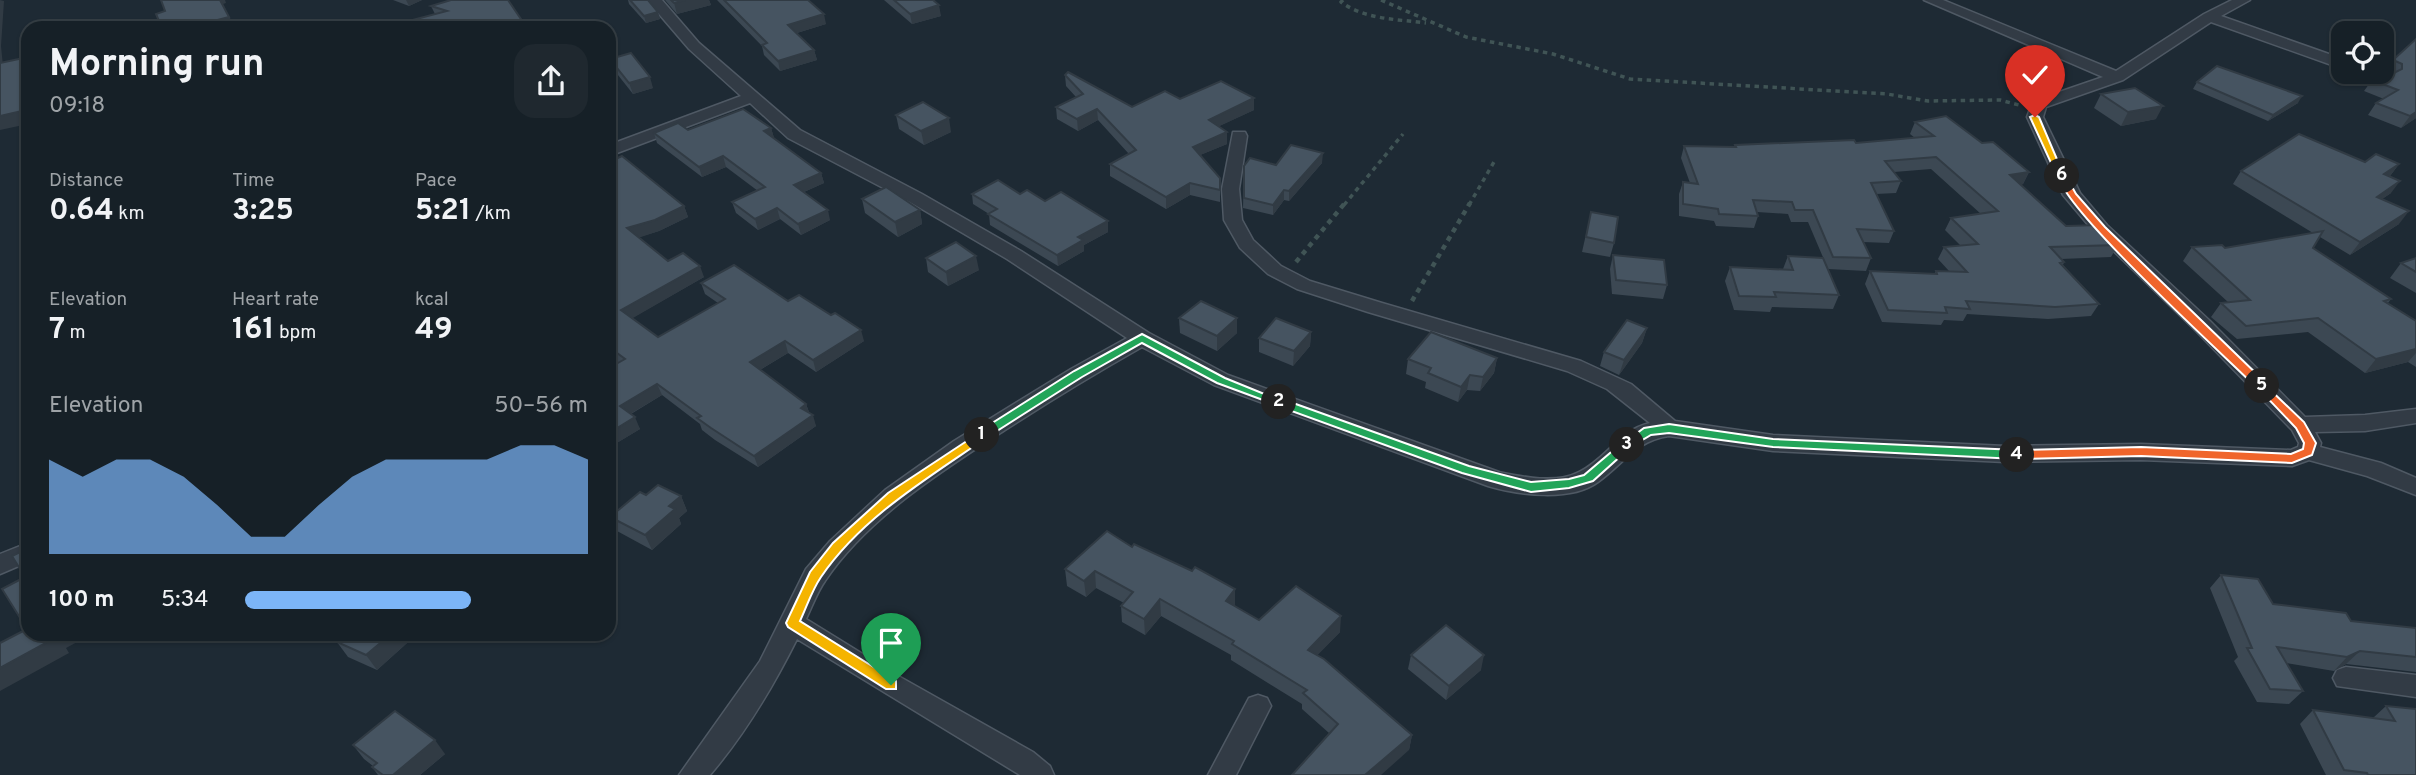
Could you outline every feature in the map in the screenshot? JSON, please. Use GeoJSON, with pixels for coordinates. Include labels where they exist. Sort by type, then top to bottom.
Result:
{"type":"FeatureCollection","features":[{"type":"Feature","properties":{"kind":"street"},"geometry":{"type":"LineString","coordinates":[[654,0],[694,46],[794,134],[916,198],[1014,255],[1142,338],[1234,385],[1466,470],[1531,487],[1569,484],[1588,478],[1633,439],[1648,431],[1669,428],[1773,443],[2005,454],[2141,452],[2292,458],[2308,452],[2373,469],[2416,487]]}},
{"type":"Feature","properties":{"kind":"street"},"geometry":{"type":"LineString","coordinates":[[1931,0],[2117,77]]}},
{"type":"Feature","properties":{"kind":"street"},"geometry":{"type":"LineString","coordinates":[[2243,0],[2209,17],[2117,77],[2039,104],[2035,117],[2072,195],[2101,229],[2203,326],[2300,425],[2310,443],[2308,452]]}},
{"type":"Feature","properties":{"kind":"street"},"geometry":{"type":"LineString","coordinates":[[2209,17],[2331,60]]}},
{"type":"Feature","properties":{"kind":"street"},"geometry":{"type":"LineString","coordinates":[[616,148],[752,97]]}},
{"type":"Feature","properties":{"kind":"street"},"geometry":{"type":"LineString","coordinates":[[1239,136],[1231,200],[1233,220],[1246,243],[1260,259],[1284,277],[1403,317],[1566,364],[1609,380],[1669,428]]}},
{"type":"Feature","properties":{"kind":"street"},"geometry":{"type":"LineString","coordinates":[[693,775],[716,748],[769,669],[815,576],[838,547],[893,496],[962,447],[1078,374],[1142,338]]}},
{"type":"Feature","properties":{"kind":"street"},"geometry":{"type":"LineString","coordinates":[[2300,425],[2365,423],[2416,416]]}},
{"type":"Feature","properties":{"kind":"street"},"geometry":{"type":"LineString","coordinates":[[0,565],[21,555]]}},
{"type":"Feature","properties":{"kind":"street"},"geometry":{"type":"LineString","coordinates":[[792,623],[891,685],[1023,761],[1040,775]]}},
{"type":"Feature","properties":{"kind":"street"},"geometry":{"type":"LineString","coordinates":[[2346,678],[2416,686]]}},
{"type":"Feature","properties":{"kind":"street"},"geometry":{"type":"LineString","coordinates":[[1222,775],[1258,706]]}},
{"type":"Feature","properties":{"kind":"path"},"geometry":{"type":"LineString","coordinates":[[1343,0],[1341,2],[1348,9],[1361,13],[1433,24]]}},
{"type":"Feature","properties":{"kind":"path"},"geometry":{"type":"LineString","coordinates":[[1381,0],[1466,37],[1553,54],[1630,79],[1887,94],[1928,101],[2000,100],[2037,110]]}},
{"type":"Feature","properties":{"kind":"path"},"geometry":{"type":"LineString","coordinates":[[1284,277],[1403,134]]}},
{"type":"Feature","properties":{"kind":"path"},"geometry":{"type":"LineString","coordinates":[[1403,317],[1494,162]]}},
{"type":"Feature","properties":{"kind":"building"},"geometry":{"type":"Polygon","coordinates":[[[161,0],[220,0],[229,17],[214,21],[159,21],[156,14],[165,11],[161,0]]]}},
{"type":"Feature","properties":{"kind":"building"},"geometry":{"type":"Polygon","coordinates":[[[451,0],[508,0],[522,21],[409,21],[447,11],[431,6],[451,0]]]}},
{"type":"Feature","properties":{"kind":"building"},"geometry":{"type":"Polygon","coordinates":[[[630,0],[648,0],[658,12],[644,16],[630,0]]]}},
{"type":"Feature","properties":{"kind":"building"},"geometry":{"type":"Polygon","coordinates":[[[724,0],[808,0],[824,14],[788,25],[814,50],[778,61],[762,45],[767,43],[724,0]]]}},
{"type":"Feature","properties":{"kind":"building"},"geometry":{"type":"Polygon","coordinates":[[[894,0],[933,0],[939,5],[910,14],[894,0]]]}},
{"type":"Feature","properties":{"kind":"building"},"geometry":{"type":"Polygon","coordinates":[[[2416,39],[2416,112],[2410,116],[2376,103],[2398,90],[2382,84],[2394,84],[2394,73],[2402,69],[2402,64],[2394,59],[2416,39]]]}},
{"type":"Feature","properties":{"kind":"building"},"geometry":{"type":"Polygon","coordinates":[[[631,53],[650,77],[629,83],[616,67],[616,57],[631,53]]]}},
{"type":"Feature","properties":{"kind":"building"},"geometry":{"type":"Polygon","coordinates":[[[21,58],[21,111],[0,116],[0,63],[21,58]]]}},
{"type":"Feature","properties":{"kind":"building"},"geometry":{"type":"Polygon","coordinates":[[[2217,66],[2302,96],[2273,115],[2197,82],[2217,66]]]}},
{"type":"Feature","properties":{"kind":"building"},"geometry":{"type":"Polygon","coordinates":[[[1068,72],[1132,107],[1165,91],[1180,99],[1221,81],[1254,98],[1209,120],[1227,132],[1193,147],[1220,178],[1220,190],[1190,183],[1166,197],[1110,164],[1136,150],[1097,109],[1077,119],[1056,107],[1083,94],[1065,75],[1068,72]]]}},
{"type":"Feature","properties":{"kind":"building"},"geometry":{"type":"Polygon","coordinates":[[[2135,88],[2163,106],[2128,112],[2101,94],[2135,88]]]}},
{"type":"Feature","properties":{"kind":"building"},"geometry":{"type":"Polygon","coordinates":[[[923,102],[949,118],[921,131],[896,115],[923,102]]]}},
{"type":"Feature","properties":{"kind":"building"},"geometry":{"type":"Polygon","coordinates":[[[743,109],[771,128],[764,131],[821,173],[794,185],[828,210],[798,224],[777,208],[755,219],[732,202],[765,187],[723,156],[699,167],[654,133],[678,123],[688,130],[743,109]]]}},
{"type":"Feature","properties":{"kind":"building"},"geometry":{"type":"Polygon","coordinates":[[[1946,116],[1982,143],[1993,142],[2029,172],[2010,175],[2066,226],[2099,225],[2118,245],[2050,247],[2064,262],[2060,263],[2099,304],[2055,307],[1966,301],[1970,309],[1945,307],[1947,313],[1888,310],[1870,271],[1937,274],[1936,271],[1967,272],[1944,247],[1978,244],[1951,218],[1998,211],[1936,157],[1885,161],[1901,181],[1871,183],[1894,231],[1857,229],[1871,258],[1833,257],[1813,210],[1795,210],[1792,202],[1753,200],[1758,216],[1719,214],[1718,209],[1683,204],[1683,182],[1698,184],[1684,146],[1736,147],[1735,145],[1854,140],[1856,143],[1934,136],[1915,122],[1946,116]]]}},
{"type":"Feature","properties":{"kind":"building"},"geometry":{"type":"Polygon","coordinates":[[[2299,134],[2365,162],[2376,154],[2399,164],[2384,174],[2400,181],[2377,197],[2409,211],[2360,242],[2241,171],[2299,134]]]}},
{"type":"Feature","properties":{"kind":"building"},"geometry":{"type":"Polygon","coordinates":[[[1291,145],[1323,153],[1289,191],[1284,190],[1273,205],[1244,198],[1244,166],[1250,158],[1276,165],[1291,145]]]}},
{"type":"Feature","properties":{"kind":"building"},"geometry":{"type":"Polygon","coordinates":[[[622,156],[684,206],[655,220],[627,228],[668,261],[683,253],[700,266],[621,310],[658,337],[725,299],[701,283],[734,265],[788,301],[799,295],[861,330],[813,360],[785,341],[750,362],[806,404],[801,408],[813,415],[754,456],[697,418],[701,416],[657,384],[620,406],[635,417],[616,429],[616,364],[625,359],[616,352],[616,159],[622,156]]]}},
{"type":"Feature","properties":{"kind":"building"},"geometry":{"type":"Polygon","coordinates":[[[998,180],[1020,194],[1027,190],[1045,201],[1061,192],[1108,221],[1078,237],[1083,240],[1057,255],[988,214],[997,209],[972,194],[998,180]]]}},
{"type":"Feature","properties":{"kind":"building"},"geometry":{"type":"Polygon","coordinates":[[[886,187],[920,210],[895,222],[862,199],[886,187]]]}},
{"type":"Feature","properties":{"kind":"building"},"geometry":{"type":"Polygon","coordinates":[[[1591,212],[1618,217],[1614,243],[1586,237],[1591,212]]]}},
{"type":"Feature","properties":{"kind":"building"},"geometry":{"type":"Polygon","coordinates":[[[2323,231],[2313,248],[2391,299],[2384,301],[2416,321],[2416,349],[2376,359],[2318,318],[2246,326],[2221,303],[2250,300],[2192,247],[2222,245],[2225,248],[2323,231]]]}},
{"type":"Feature","properties":{"kind":"building"},"geometry":{"type":"Polygon","coordinates":[[[956,242],[976,256],[946,272],[926,258],[956,242]]]}},
{"type":"Feature","properties":{"kind":"building"},"geometry":{"type":"Polygon","coordinates":[[[1613,255],[1664,260],[1667,285],[1616,280],[1613,255]]]}},
{"type":"Feature","properties":{"kind":"building"},"geometry":{"type":"Polygon","coordinates":[[[1788,256],[1823,258],[1839,295],[1774,292],[1776,297],[1739,296],[1730,267],[1793,270],[1788,256]]]}},
{"type":"Feature","properties":{"kind":"building"},"geometry":{"type":"Polygon","coordinates":[[[2416,258],[2416,272],[2401,263],[2416,258]]]}},
{"type":"Feature","properties":{"kind":"building"},"geometry":{"type":"Polygon","coordinates":[[[1201,301],[1237,318],[1217,336],[1179,318],[1201,301]]]}},
{"type":"Feature","properties":{"kind":"building"},"geometry":{"type":"Polygon","coordinates":[[[1276,318],[1311,332],[1294,351],[1259,338],[1276,318]]]}},
{"type":"Feature","properties":{"kind":"building"},"geometry":{"type":"Polygon","coordinates":[[[1627,320],[1647,328],[1624,360],[1604,352],[1627,320]]]}},
{"type":"Feature","properties":{"kind":"building"},"geometry":{"type":"Polygon","coordinates":[[[1431,332],[1497,358],[1483,377],[1470,375],[1461,387],[1428,373],[1431,368],[1408,359],[1431,332]]]}},
{"type":"Feature","properties":{"kind":"building"},"geometry":{"type":"Polygon","coordinates":[[[658,485],[681,496],[669,506],[675,509],[645,535],[616,520],[616,512],[640,492],[646,495],[658,485]]]}},
{"type":"Feature","properties":{"kind":"building"},"geometry":{"type":"Polygon","coordinates":[[[1107,531],[1132,547],[1134,544],[1192,571],[1195,567],[1235,589],[1226,601],[1259,620],[1296,586],[1341,616],[1308,650],[1324,659],[1412,735],[1365,775],[1292,775],[1338,724],[1303,693],[1307,690],[1232,644],[1234,641],[1160,599],[1144,619],[1121,606],[1133,592],[1095,571],[1084,581],[1065,569],[1107,531]]]}},
{"type":"Feature","properties":{"kind":"building"},"geometry":{"type":"Polygon","coordinates":[[[21,552],[21,571],[12,556],[21,552]]]}},
{"type":"Feature","properties":{"kind":"building"},"geometry":{"type":"Polygon","coordinates":[[[2221,575],[2258,579],[2273,604],[2346,613],[2351,621],[2416,628],[2416,657],[2360,651],[2347,657],[2277,647],[2303,691],[2270,689],[2247,648],[2252,648],[2221,575]]]}},
{"type":"Feature","properties":{"kind":"building"},"geometry":{"type":"Polygon","coordinates":[[[21,579],[21,619],[2,589],[21,579]]]}},
{"type":"Feature","properties":{"kind":"building"},"geometry":{"type":"Polygon","coordinates":[[[1446,625],[1484,655],[1449,686],[1411,655],[1446,625]]]}},
{"type":"Feature","properties":{"kind":"building"},"geometry":{"type":"Polygon","coordinates":[[[21,632],[21,641],[50,641],[0,668],[0,643],[21,632]]]}},
{"type":"Feature","properties":{"kind":"building"},"geometry":{"type":"Polygon","coordinates":[[[338,641],[383,641],[366,655],[338,641]]]}},
{"type":"Feature","properties":{"kind":"building"},"geometry":{"type":"Polygon","coordinates":[[[2386,706],[2416,709],[2416,775],[2368,775],[2344,770],[2313,710],[2395,721],[2386,706]]]}},
{"type":"Feature","properties":{"kind":"building"},"geometry":{"type":"Polygon","coordinates":[[[395,711],[435,740],[393,775],[383,775],[372,767],[377,763],[353,745],[395,711]]]}},
{"type":"Feature","properties":{"kind":"route"},"geometry":{"type":"LineString","coordinates":[[891,685],[792,623],[815,576],[838,547],[893,496],[962,447],[1078,374],[1142,338],[1221,380],[1466,470],[1531,487],[1569,484],[1588,478],[1633,439],[1648,431],[1669,428],[1773,443],[2005,454],[2084,455],[2141,452],[2292,458],[2308,452],[2310,443],[2300,425],[2203,326],[2101,229],[2072,195],[2048,150],[2035,117]]}}]}
